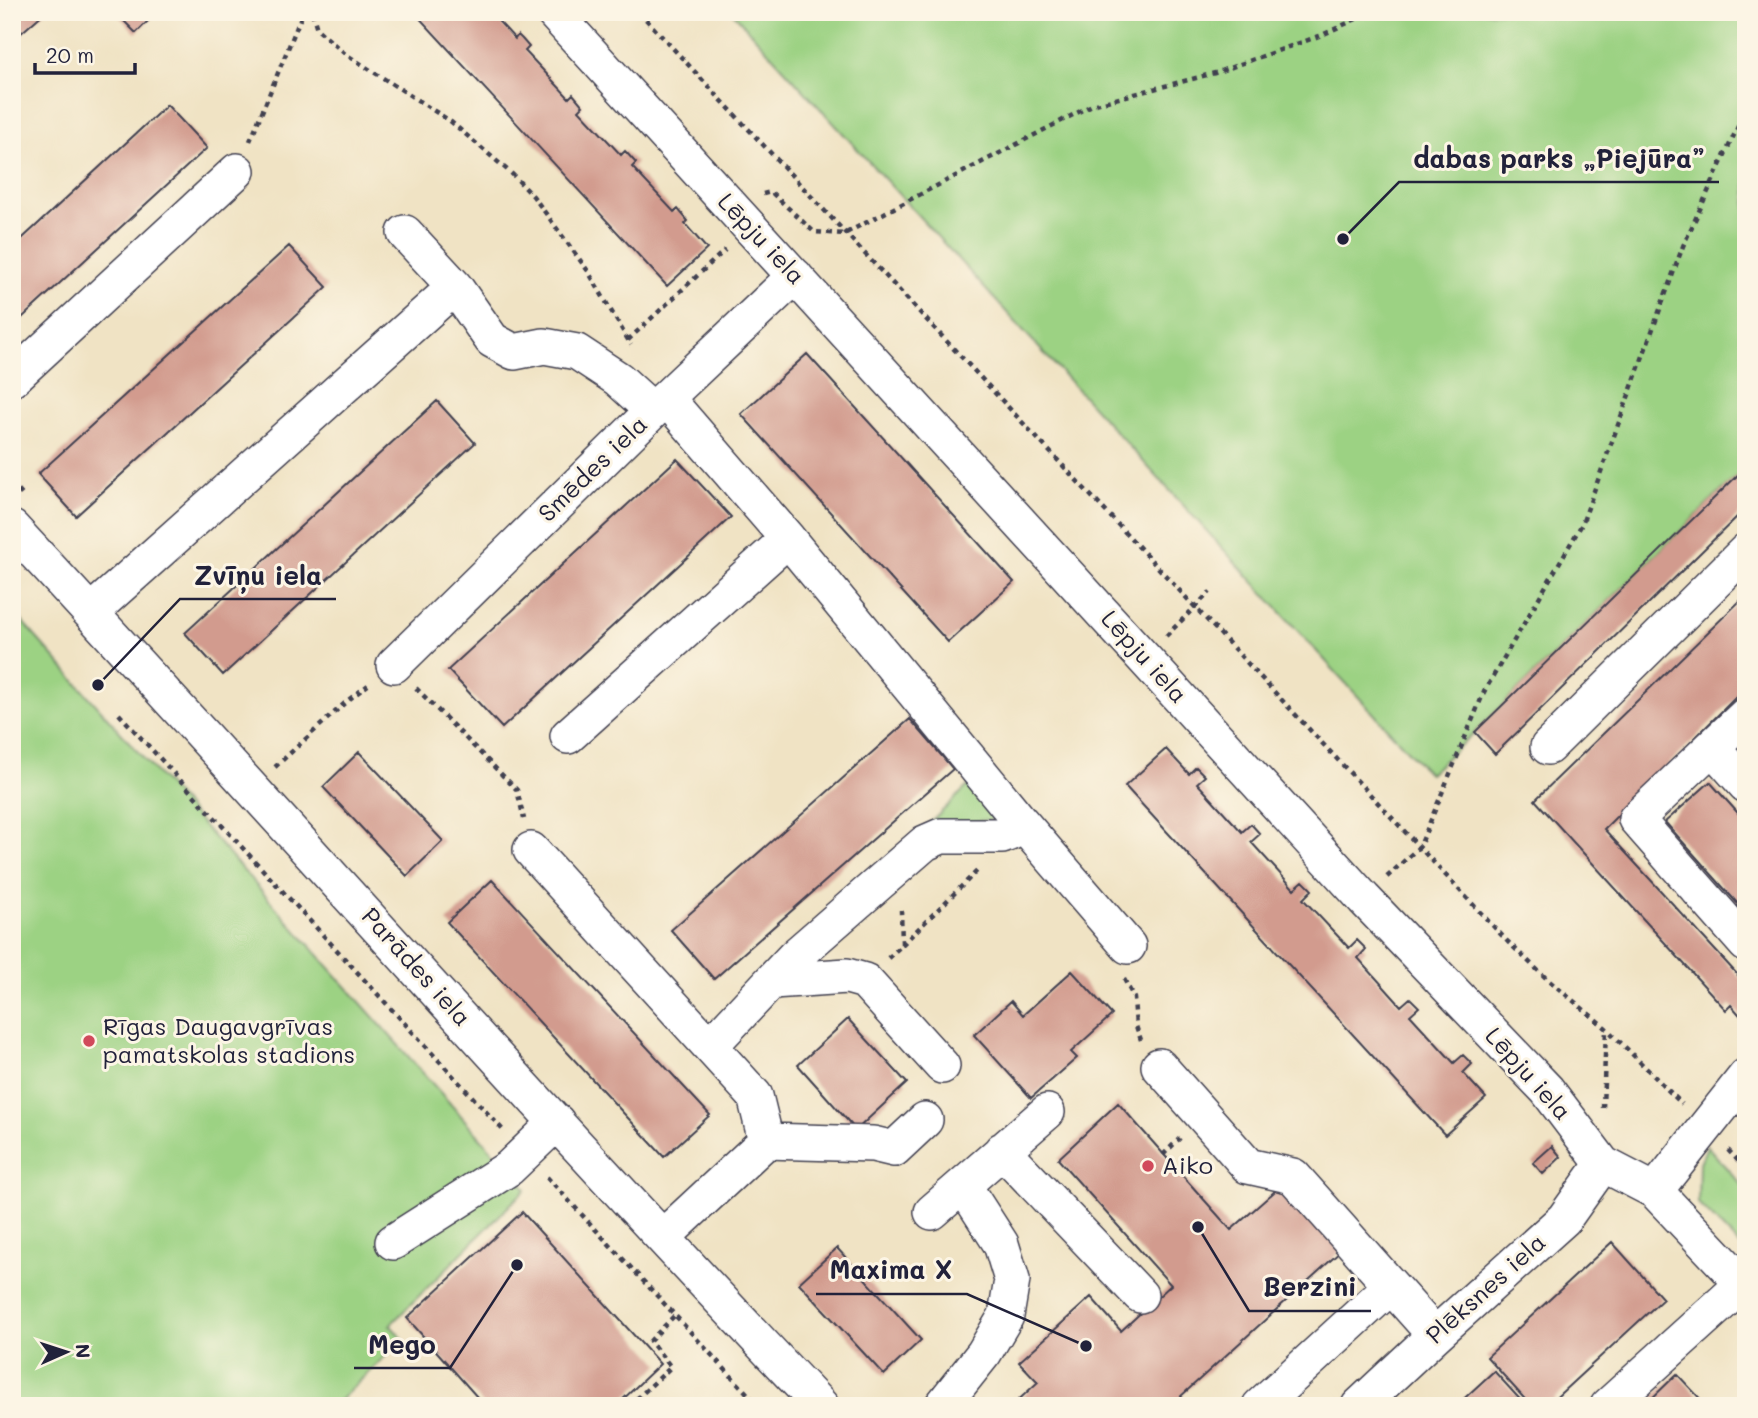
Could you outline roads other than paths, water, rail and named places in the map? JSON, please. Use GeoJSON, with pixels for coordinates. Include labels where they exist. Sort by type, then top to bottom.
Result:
{"type":"FeatureCollection","features":[{"type":"Feature","properties":{"kind":"street","name":"Lēpju iela"},"geometry":{"type":"LineString","coordinates":[[552,12],[1364,899],[1546,1090],[1597,1157],[1655,1191],[1745,1285]]}},
{"type":"Feature","properties":{"kind":"street"},"geometry":{"type":"LineString","coordinates":[[12,379],[237,171]]}},
{"type":"Feature","properties":{"kind":"street"},"geometry":{"type":"LineString","coordinates":[[405,233],[454,287],[492,340],[514,352],[544,346],[577,352],[659,405],[788,539],[1012,829],[1128,946]]}},
{"type":"Feature","properties":{"kind":"street","name":"Smēdes iela"},"geometry":{"type":"LineString","coordinates":[[394,665],[659,405],[795,276]]}},
{"type":"Feature","properties":{"kind":"street"},"geometry":{"type":"LineString","coordinates":[[91,612],[454,287]]}},
{"type":"Feature","properties":{"kind":"street","name":"Parādes iela"},"geometry":{"type":"LineString","coordinates":[[13,529],[821,1406]]}},
{"type":"Feature","properties":{"kind":"street"},"geometry":{"type":"LineString","coordinates":[[568,736],[788,539]]}},
{"type":"Feature","properties":{"kind":"street"},"geometry":{"type":"LineString","coordinates":[[1548,747],[1746,551]]}},
{"type":"Feature","properties":{"kind":"street"},"geometry":{"type":"LineString","coordinates":[[1746,715],[1636,819],[1746,944]]}},
{"type":"Feature","properties":{"kind":"street"},"geometry":{"type":"LineString","coordinates":[[1712,747],[1744,778]]}},
{"type":"Feature","properties":{"kind":"street"},"geometry":{"type":"LineString","coordinates":[[710,1046],[795,956],[925,843],[941,836],[1012,829]]}},
{"type":"Feature","properties":{"kind":"street"},"geometry":{"type":"LineString","coordinates":[[531,850],[755,1096],[766,1141]]}},
{"type":"Feature","properties":{"kind":"street"},"geometry":{"type":"LineString","coordinates":[[772,981],[847,976],[865,981],[942,1066]]}},
{"type":"Feature","properties":{"kind":"street"},"geometry":{"type":"LineString","coordinates":[[1159,1066],[1248,1166],[1293,1176],[1435,1335]]}},
{"type":"Feature","properties":{"kind":"street"},"geometry":{"type":"LineString","coordinates":[[1655,1191],[1746,1076]]}},
{"type":"Feature","properties":{"kind":"street"},"geometry":{"type":"LineString","coordinates":[[932,1212],[1047,1112]]}},
{"type":"Feature","properties":{"kind":"street"},"geometry":{"type":"LineString","coordinates":[[663,1237],[766,1141],[873,1144],[894,1149],[925,1119]]}},
{"type":"Feature","properties":{"kind":"street"},"geometry":{"type":"LineString","coordinates":[[393,1241],[509,1168],[557,1122]]}},
{"type":"Feature","properties":{"kind":"street"},"geometry":{"type":"LineString","coordinates":[[1002,1150],[1140,1295]]}},
{"type":"Feature","properties":{"kind":"street","name":"Plēksnes iela"},"geometry":{"type":"LineString","coordinates":[[1359,1406],[1564,1219],[1597,1157]]}},
{"type":"Feature","properties":{"kind":"street"},"geometry":{"type":"LineString","coordinates":[[942,1406],[984,1353],[1006,1316],[1012,1280],[1001,1244],[963,1185]]}},
{"type":"Feature","properties":{"kind":"street"},"geometry":{"type":"LineString","coordinates":[[1608,1406],[1745,1285]]}},
{"type":"Feature","properties":{"kind":"street"},"geometry":{"type":"LineString","coordinates":[[1260,1406],[1391,1286]]}},
{"type":"Feature","properties":{"kind":"place","name":"dabas parks „Piejūra”"},"geometry":{"type":"Point","coordinates":[1343,239]}},
{"type":"Feature","properties":{"kind":"place","name":"Zvīņu iela"},"geometry":{"type":"Point","coordinates":[98,685]}},
{"type":"Feature","properties":{"kind":"place","name":"Rīgas Daugavgrīvas pamatskolas stadions"},"geometry":{"type":"Point","coordinates":[89,1041]}},
{"type":"Feature","properties":{"kind":"place","name":"Aiko"},"geometry":{"type":"Point","coordinates":[1148,1166]}},
{"type":"Feature","properties":{"kind":"place","name":"Berzini"},"geometry":{"type":"Point","coordinates":[1198,1227]}},
{"type":"Feature","properties":{"kind":"place","name":"Mego"},"geometry":{"type":"Point","coordinates":[517,1265]}},
{"type":"Feature","properties":{"kind":"place","name":"Maxima X"},"geometry":{"type":"Point","coordinates":[1086,1346]}}]}
